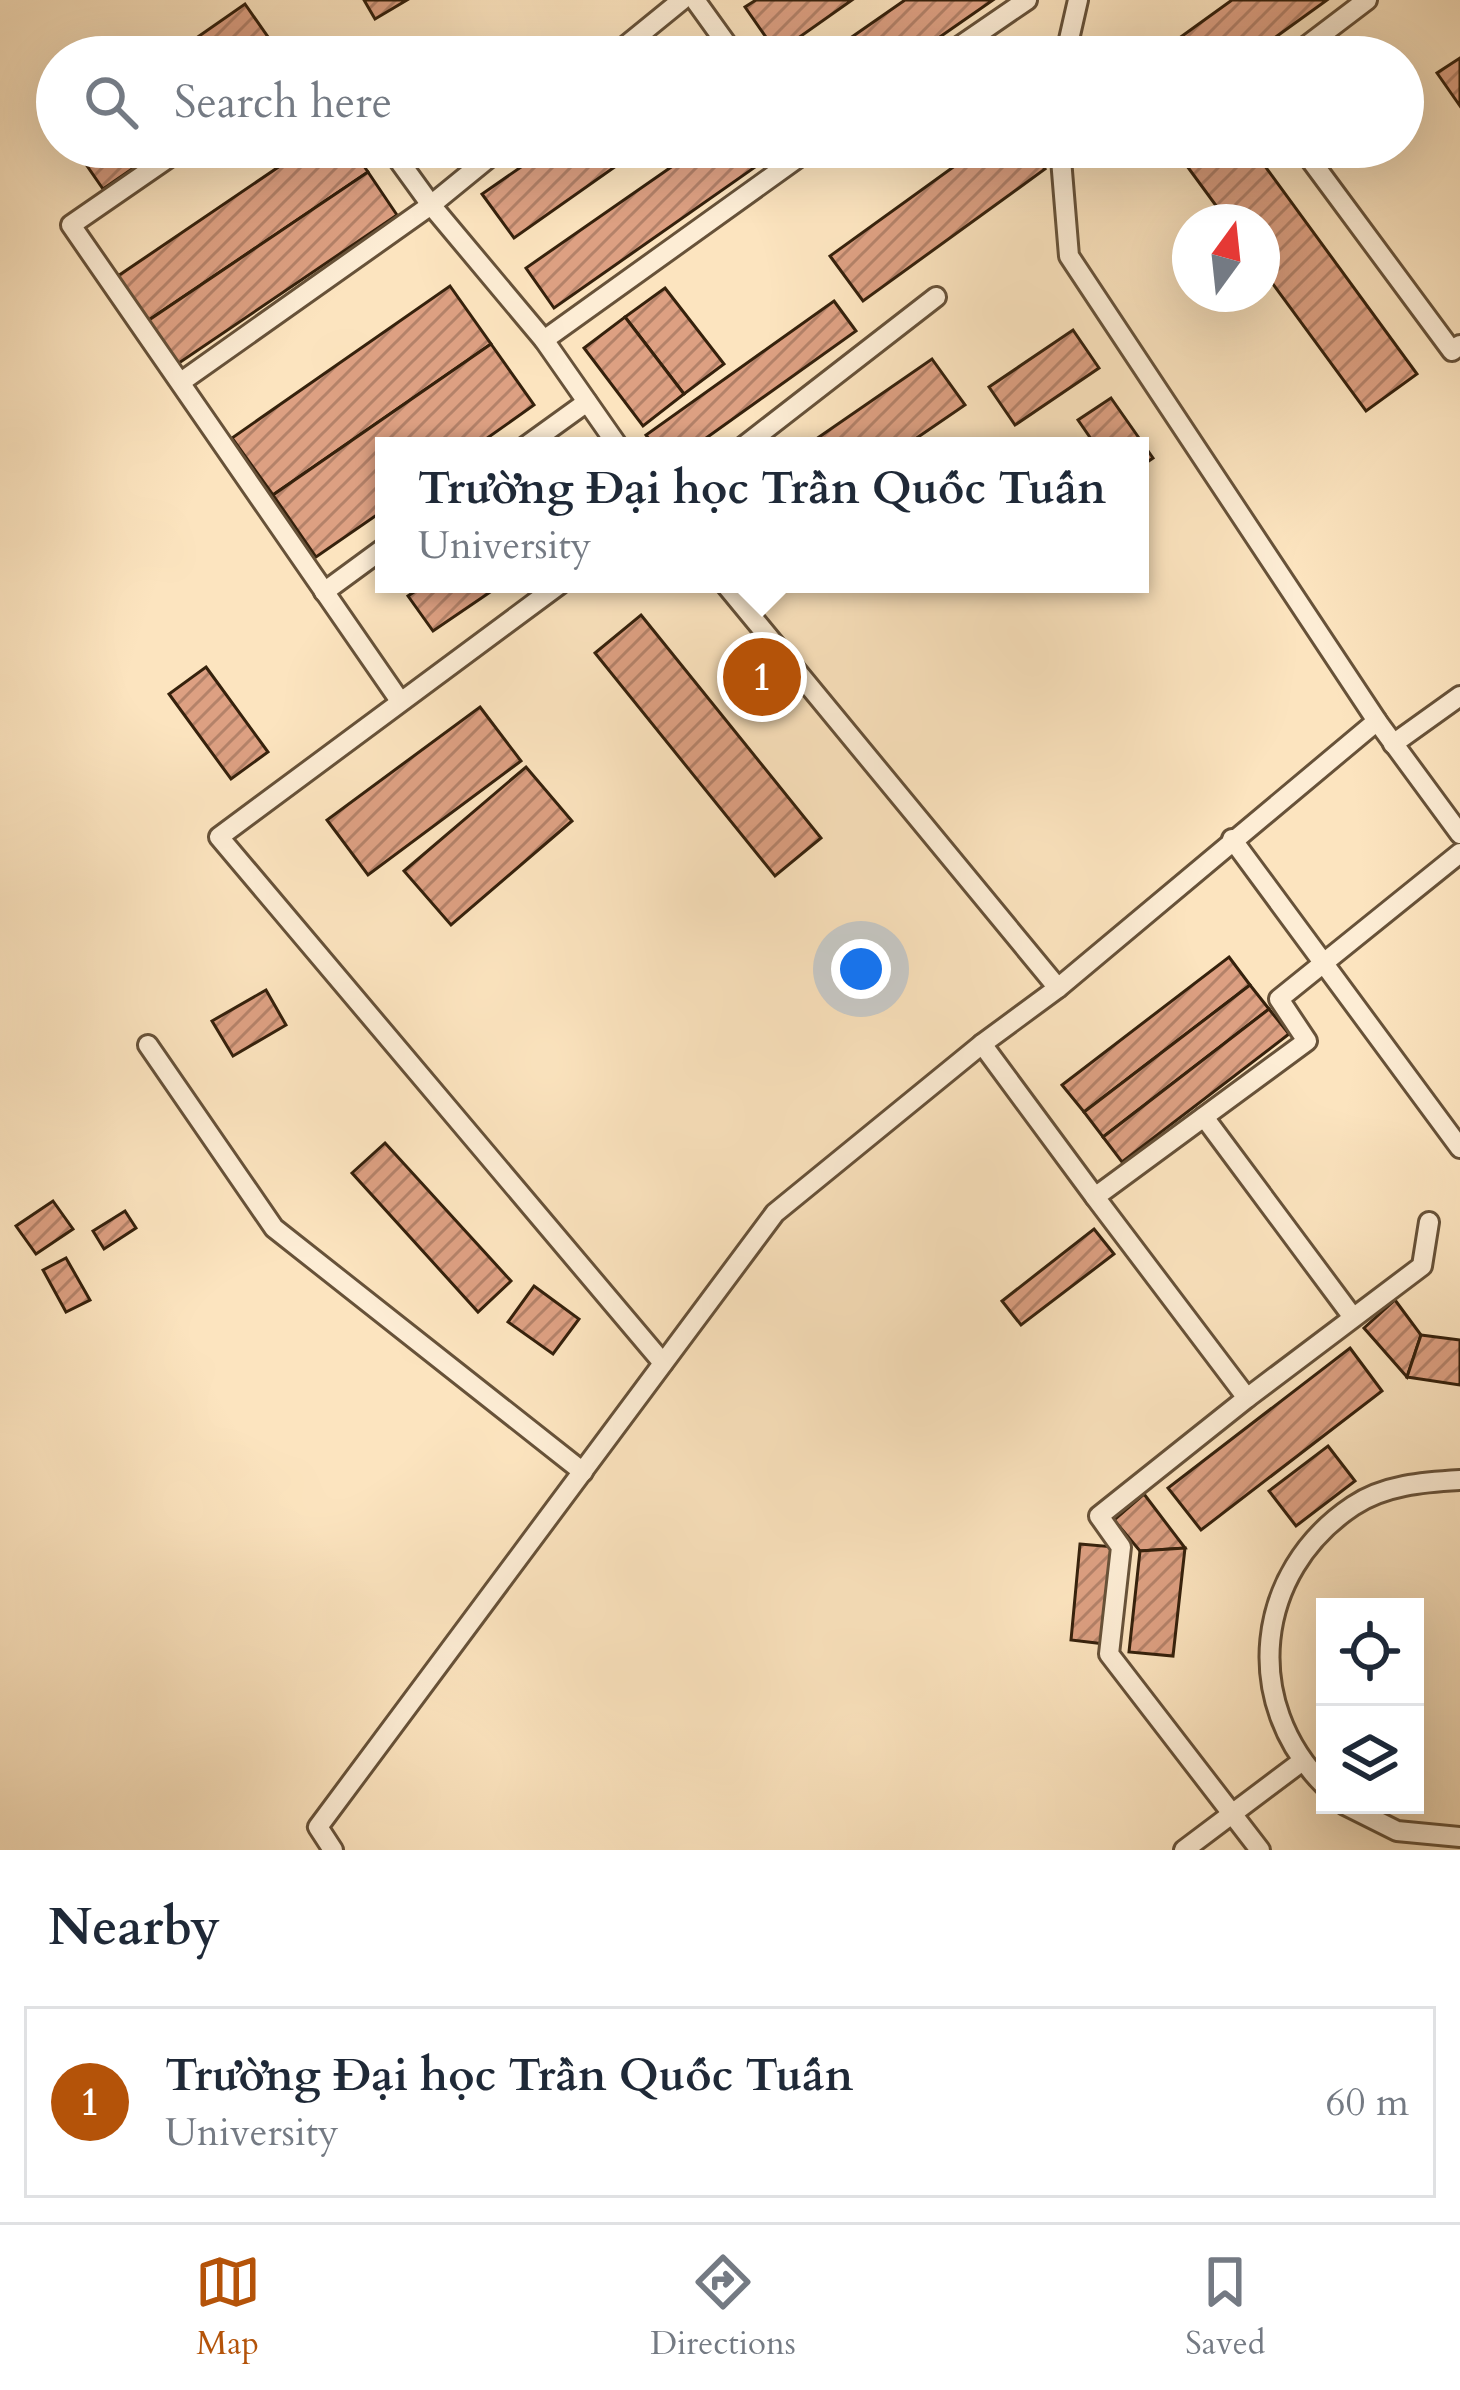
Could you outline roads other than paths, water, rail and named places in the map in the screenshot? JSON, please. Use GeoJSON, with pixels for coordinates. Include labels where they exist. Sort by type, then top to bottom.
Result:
{"type":"FeatureCollection","features":[{"type":"Feature","properties":{"kind":"lane"},"geometry":{"type":"LineString","coordinates":[[638,36],[682,0]]}},
{"type":"Feature","properties":{"kind":"lane"},"geometry":{"type":"LineString","coordinates":[[694,0],[721,36]]}},
{"type":"Feature","properties":{"kind":"lane"},"geometry":{"type":"LineString","coordinates":[[975,36],[1027,0]]}},
{"type":"Feature","properties":{"kind":"lane"},"geometry":{"type":"LineString","coordinates":[[1070,36],[1078,0]]}},
{"type":"Feature","properties":{"kind":"lane"},"geometry":{"type":"LineString","coordinates":[[1320,36],[1367,0]]}},
{"type":"Feature","properties":{"kind":"lane"},"geometry":{"type":"LineString","coordinates":[[154,168],[71,225],[400,701]]}},
{"type":"Feature","properties":{"kind":"lane"},"geometry":{"type":"LineString","coordinates":[[404,168],[544,340],[612,437]]}},
{"type":"Feature","properties":{"kind":"lane"},"geometry":{"type":"LineString","coordinates":[[181,382],[476,168]]}},
{"type":"Feature","properties":{"kind":"lane"},"geometry":{"type":"LineString","coordinates":[[544,340],[780,168]]}},
{"type":"Feature","properties":{"kind":"lane"},"geometry":{"type":"LineString","coordinates":[[1062,168],[1069,256],[1377,721],[1460,834]]}},
{"type":"Feature","properties":{"kind":"lane"},"geometry":{"type":"LineString","coordinates":[[1316,168],[1457,352]]}},
{"type":"Feature","properties":{"kind":"lane"},"geometry":{"type":"LineString","coordinates":[[756,437],[936,297]]}},
{"type":"Feature","properties":{"kind":"lane"},"geometry":{"type":"LineString","coordinates":[[538,437],[587,402]]}},
{"type":"Feature","properties":{"kind":"lane"},"geometry":{"type":"LineString","coordinates":[[324,592],[375,555]]}},
{"type":"Feature","properties":{"kind":"lane"},"geometry":{"type":"LineString","coordinates":[[548,593],[219,837],[663,1363]]}},
{"type":"Feature","properties":{"kind":"lane"},"geometry":{"type":"LineString","coordinates":[[732,593],[1058,988]]}},
{"type":"Feature","properties":{"kind":"lane"},"geometry":{"type":"LineString","coordinates":[[1393,744],[1460,696]]}},
{"type":"Feature","properties":{"kind":"lane"},"geometry":{"type":"LineString","coordinates":[[333,1850],[318,1827],[775,1213],[1058,988],[1377,721]]}},
{"type":"Feature","properties":{"kind":"lane"},"geometry":{"type":"LineString","coordinates":[[1232,839],[1460,1148]]}},
{"type":"Feature","properties":{"kind":"lane"},"geometry":{"type":"LineString","coordinates":[[1095,1197],[1307,1041],[1279,999],[1460,853]]}},
{"type":"Feature","properties":{"kind":"lane"},"geometry":{"type":"LineString","coordinates":[[982,1044],[1246,1398]]}},
{"type":"Feature","properties":{"kind":"lane"},"geometry":{"type":"LineString","coordinates":[[148,1045],[274,1228],[583,1472]]}},
{"type":"Feature","properties":{"kind":"lane"},"geometry":{"type":"LineString","coordinates":[[1204,1117],[1352,1316]]}},
{"type":"Feature","properties":{"kind":"lane"},"geometry":{"type":"LineString","coordinates":[[1260,1850],[1109,1654],[1121,1547],[1099,1516],[1422,1266],[1429,1222]]}},
{"type":"Feature","properties":{"kind":"lane"},"geometry":{"type":"LineString","coordinates":[[1316,1777],[1301,1762],[1275,1709],[1268,1651],[1280,1593],[1310,1542],[1355,1504],[1410,1483],[1460,1480]]}},
{"type":"Feature","properties":{"kind":"lane"},"geometry":{"type":"LineString","coordinates":[[1184,1850],[1301,1762]]}},
{"type":"Feature","properties":{"kind":"lane"},"geometry":{"type":"LineString","coordinates":[[1363,1814],[1396,1831],[1460,1838]]}},
{"type":"Feature","properties":{"kind":"place","name":"Trường Đại học Trần Quốc Tuấn"},"geometry":{"type":"Point","coordinates":[762,677]}}]}
